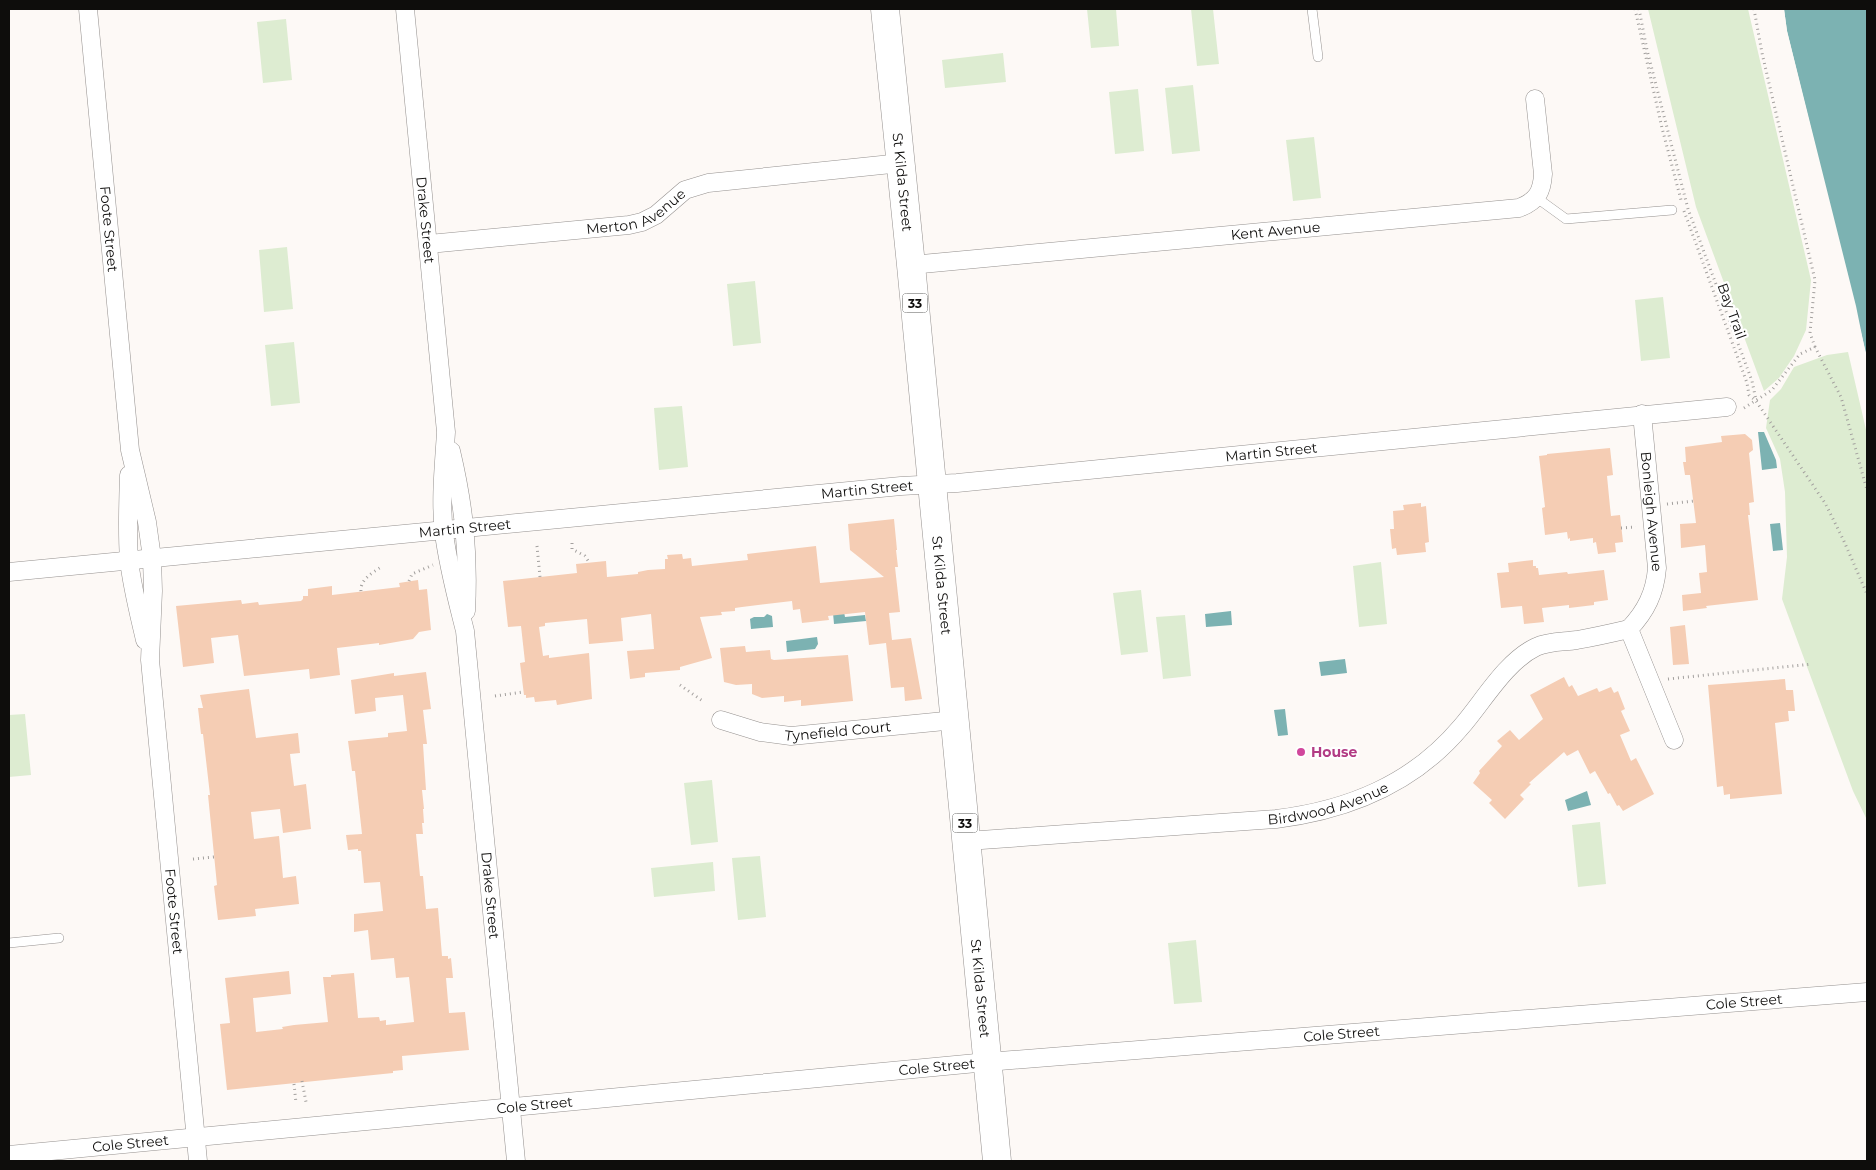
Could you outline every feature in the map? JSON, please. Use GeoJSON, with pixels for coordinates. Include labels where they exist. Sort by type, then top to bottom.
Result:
{"type":"FeatureCollection","features":[{"type":"Feature","properties":{"kind":"main road","name":"St Kilda Street"},"geometry":{"type":"LineString","coordinates":[[885,9],[956,720],[997,1161]]}},
{"type":"Feature","properties":{"kind":"street","name":"Foote Street"},"geometry":{"type":"LineString","coordinates":[[88,9],[130,450],[129,560],[134,594],[150,660],[198,1161]]}},
{"type":"Feature","properties":{"kind":"street","name":"Drake Street"},"geometry":{"type":"LineString","coordinates":[[405,9],[446,432],[460,489],[466,529],[468,571],[465,631]]}},
{"type":"Feature","properties":{"kind":"street"},"geometry":{"type":"LineString","coordinates":[[1535,99],[1543,174],[1542,186],[1537,198]]}},
{"type":"Feature","properties":{"kind":"street","name":"Merton Avenue"},"geometry":{"type":"LineString","coordinates":[[428,244],[629,225],[642,222],[656,215],[685,190],[708,183],[901,163]]}},
{"type":"Feature","properties":{"kind":"street","name":"Kent Avenue"},"geometry":{"type":"LineString","coordinates":[[911,265],[1519,208],[1528,205],[1537,198]]}},
{"type":"Feature","properties":{"kind":"street","name":"Martin Street"},"geometry":{"type":"LineString","coordinates":[[9,572],[901,486],[932,485],[1727,407]]}},
{"type":"Feature","properties":{"kind":"street","name":"Bonleigh Avenue"},"geometry":{"type":"LineString","coordinates":[[1629,629],[1648,604],[1655,587],[1657,568],[1642,414]]}},
{"type":"Feature","properties":{"kind":"street","name":"Drake Street"},"geometry":{"type":"LineString","coordinates":[[446,432],[443,491],[444,531],[451,573],[465,631],[516,1161]]}},
{"type":"Feature","properties":{"kind":"street","name":"Foote Street"},"geometry":{"type":"LineString","coordinates":[[130,450],[152,558],[154,592],[150,660]]}},
{"type":"Feature","properties":{"kind":"street"},"geometry":{"type":"LineString","coordinates":[[1629,629],[1674,740]]}},
{"type":"Feature","properties":{"kind":"street","name":"Birdwood Avenue"},"geometry":{"type":"LineString","coordinates":[[967,841],[1276,819],[1309,815],[1352,802],[1390,786],[1425,763],[1460,728],[1517,660],[1535,648],[1546,644],[1600,636],[1629,629]]}},
{"type":"Feature","properties":{"kind":"street","name":"Tynefield Court"},"geometry":{"type":"LineString","coordinates":[[722,720],[760,732],[791,736],[956,720]]}},
{"type":"Feature","properties":{"kind":"street","name":"Cole Street"},"geometry":{"type":"LineString","coordinates":[[9,1155],[987,1062],[1867,992]]}},
{"type":"Feature","properties":{"kind":"lane"},"geometry":{"type":"LineString","coordinates":[[1312,9],[1318,57]]}},
{"type":"Feature","properties":{"kind":"lane"},"geometry":{"type":"LineString","coordinates":[[1537,198],[1566,219],[1672,210]]}},
{"type":"Feature","properties":{"kind":"lane"},"geometry":{"type":"LineString","coordinates":[[9,942],[59,938]]}},
{"type":"Feature","properties":{"kind":"path","name":"Bay Trail"},"geometry":{"type":"LineString","coordinates":[[1635,9],[1662,128],[1684,209],[1747,383],[1749,395],[1756,401],[1825,503],[1867,594]]}},
{"type":"Feature","properties":{"kind":"path"},"geometry":{"type":"LineString","coordinates":[[1639,9],[1647,50],[1688,209],[1752,382],[1756,401],[1772,390],[1800,354],[1815,347]]}},
{"type":"Feature","properties":{"kind":"path"},"geometry":{"type":"LineString","coordinates":[[1754,9],[1762,53],[1815,280],[1810,333],[1815,347],[1841,397],[1867,490]]}},
{"type":"Feature","properties":{"kind":"path"},"geometry":{"type":"LineString","coordinates":[[1652,505],[1694,502]]}},
{"type":"Feature","properties":{"kind":"path"},"geometry":{"type":"LineString","coordinates":[[572,543],[572,550],[585,556],[590,562]]}},
{"type":"Feature","properties":{"kind":"path"},"geometry":{"type":"LineString","coordinates":[[537,546],[540,577]]}},
{"type":"Feature","properties":{"kind":"path"},"geometry":{"type":"LineString","coordinates":[[410,581],[412,574],[434,565]]}},
{"type":"Feature","properties":{"kind":"path"},"geometry":{"type":"LineString","coordinates":[[361,591],[360,587],[363,582],[380,567]]}},
{"type":"Feature","properties":{"kind":"path"},"geometry":{"type":"LineString","coordinates":[[1650,681],[1812,664]]}},
{"type":"Feature","properties":{"kind":"path"},"geometry":{"type":"LineString","coordinates":[[680,685],[704,702]]}},
{"type":"Feature","properties":{"kind":"path"},"geometry":{"type":"LineString","coordinates":[[495,696],[523,692]]}},
{"type":"Feature","properties":{"kind":"path"},"geometry":{"type":"LineString","coordinates":[[193,859],[214,857]]}},
{"type":"Feature","properties":{"kind":"path"},"geometry":{"type":"LineString","coordinates":[[302,1081],[306,1102]]}},
{"type":"Feature","properties":{"kind":"path"},"geometry":{"type":"LineString","coordinates":[[294,1084],[296,1103]]}},
{"type":"Feature","properties":{"kind":"green space"},"geometry":{"type":"Polygon","coordinates":[[[1087,9],[1116,9],[1119,46],[1091,48],[1087,9]]]}},
{"type":"Feature","properties":{"kind":"green space"},"geometry":{"type":"Polygon","coordinates":[[[1191,9],[1213,9],[1219,64],[1197,66],[1191,9]]]}},
{"type":"Feature","properties":{"kind":"green space"},"geometry":{"type":"Polygon","coordinates":[[[1648,9],[1748,9],[1811,280],[1806,330],[1794,356],[1779,378],[1764,391],[1696,207],[1648,9]]]}},
{"type":"Feature","properties":{"kind":"green space"},"geometry":{"type":"Polygon","coordinates":[[[286,19],[292,80],[263,83],[257,22],[286,19]]]}},
{"type":"Feature","properties":{"kind":"green space"},"geometry":{"type":"Polygon","coordinates":[[[1003,53],[1006,82],[945,88],[942,60],[1003,53]]]}},
{"type":"Feature","properties":{"kind":"green space"},"geometry":{"type":"Polygon","coordinates":[[[1193,85],[1200,151],[1172,154],[1165,88],[1193,85]]]}},
{"type":"Feature","properties":{"kind":"green space"},"geometry":{"type":"Polygon","coordinates":[[[1138,89],[1144,151],[1115,154],[1109,92],[1138,89]]]}},
{"type":"Feature","properties":{"kind":"green space"},"geometry":{"type":"Polygon","coordinates":[[[1314,137],[1321,198],[1293,201],[1286,140],[1314,137]]]}},
{"type":"Feature","properties":{"kind":"green space"},"geometry":{"type":"Polygon","coordinates":[[[287,247],[293,309],[264,312],[259,250],[287,247]]]}},
{"type":"Feature","properties":{"kind":"green space"},"geometry":{"type":"Polygon","coordinates":[[[755,281],[761,343],[733,346],[727,284],[755,281]]]}},
{"type":"Feature","properties":{"kind":"green space"},"geometry":{"type":"Polygon","coordinates":[[[1663,297],[1670,358],[1641,361],[1635,300],[1663,297]]]}},
{"type":"Feature","properties":{"kind":"green space"},"geometry":{"type":"Polygon","coordinates":[[[294,342],[300,403],[271,406],[265,345],[294,342]]]}},
{"type":"Feature","properties":{"kind":"green space"},"geometry":{"type":"Polygon","coordinates":[[[1848,352],[1867,434],[1867,820],[1853,791],[1782,599],[1787,557],[1785,492],[1780,459],[1766,428],[1770,400],[1781,389],[1794,367],[1827,355],[1848,352]]]}},
{"type":"Feature","properties":{"kind":"green space"},"geometry":{"type":"Polygon","coordinates":[[[682,406],[688,467],[659,470],[654,408],[682,406]]]}},
{"type":"Feature","properties":{"kind":"green space"},"geometry":{"type":"Polygon","coordinates":[[[1381,562],[1387,624],[1359,627],[1353,566],[1381,562]]]}},
{"type":"Feature","properties":{"kind":"green space"},"geometry":{"type":"Polygon","coordinates":[[[1141,590],[1148,652],[1121,655],[1113,593],[1141,590]]]}},
{"type":"Feature","properties":{"kind":"green space"},"geometry":{"type":"Polygon","coordinates":[[[1185,615],[1191,676],[1163,679],[1156,617],[1185,615]]]}},
{"type":"Feature","properties":{"kind":"green space"},"geometry":{"type":"Polygon","coordinates":[[[25,714],[31,775],[9,777],[9,715],[25,714]]]}},
{"type":"Feature","properties":{"kind":"green space"},"geometry":{"type":"Polygon","coordinates":[[[712,780],[718,842],[691,845],[684,783],[712,780]]]}},
{"type":"Feature","properties":{"kind":"green space"},"geometry":{"type":"Polygon","coordinates":[[[1600,822],[1606,884],[1578,887],[1572,825],[1600,822]]]}},
{"type":"Feature","properties":{"kind":"green space"},"geometry":{"type":"Polygon","coordinates":[[[760,856],[766,917],[738,920],[732,858],[760,856]]]}},
{"type":"Feature","properties":{"kind":"green space"},"geometry":{"type":"Polygon","coordinates":[[[713,862],[715,891],[654,897],[651,868],[713,862]]]}},
{"type":"Feature","properties":{"kind":"green space"},"geometry":{"type":"Polygon","coordinates":[[[1196,940],[1202,1002],[1174,1004],[1168,943],[1196,940]]]}},
{"type":"Feature","properties":{"kind":"water"},"geometry":{"type":"Polygon","coordinates":[[[1784,9],[1867,9],[1867,357],[1787,31],[1784,9]]]}},
{"type":"Feature","properties":{"kind":"water"},"geometry":{"type":"Polygon","coordinates":[[[1758,432],[1764,432],[1776,460],[1777,468],[1762,470],[1758,432]]]}},
{"type":"Feature","properties":{"kind":"water"},"geometry":{"type":"Polygon","coordinates":[[[1780,523],[1783,550],[1773,551],[1770,524],[1780,523]]]}},
{"type":"Feature","properties":{"kind":"water"},"geometry":{"type":"Polygon","coordinates":[[[1231,611],[1232,625],[1206,627],[1205,614],[1231,611]]]}},
{"type":"Feature","properties":{"kind":"water"},"geometry":{"type":"Polygon","coordinates":[[[844,612],[845,617],[865,615],[866,621],[834,624],[833,613],[844,612]]]}},
{"type":"Feature","properties":{"kind":"water"},"geometry":{"type":"Polygon","coordinates":[[[767,614],[772,616],[773,627],[751,629],[750,619],[764,617],[767,614]]]}},
{"type":"Feature","properties":{"kind":"water"},"geometry":{"type":"Polygon","coordinates":[[[817,637],[818,644],[815,649],[787,652],[786,641],[817,637]]]}},
{"type":"Feature","properties":{"kind":"water"},"geometry":{"type":"Polygon","coordinates":[[[1345,659],[1347,673],[1321,676],[1319,662],[1345,659]]]}},
{"type":"Feature","properties":{"kind":"water"},"geometry":{"type":"Polygon","coordinates":[[[1285,709],[1288,735],[1278,736],[1274,710],[1285,709]]]}},
{"type":"Feature","properties":{"kind":"water"},"geometry":{"type":"Polygon","coordinates":[[[1587,791],[1591,805],[1568,811],[1565,800],[1587,791]]]}},
{"type":"Feature","properties":{"kind":"pier"},"geometry":{"type":"Polygon","coordinates":[[[1782,9],[1784,9],[1787,31],[1856,306],[1867,360],[1784,32],[1782,9]]]}},
{"type":"Feature","properties":{"kind":"building"},"geometry":{"type":"Polygon","coordinates":[[[1745,434],[1752,440],[1753,450],[1749,453],[1754,502],[1749,503],[1750,515],[1748,515],[1758,600],[1706,606],[1707,608],[1683,611],[1682,595],[1701,593],[1699,573],[1707,572],[1705,545],[1681,548],[1680,524],[1696,523],[1690,475],[1685,475],[1683,462],[1686,462],[1685,447],[1722,442],[1721,436],[1745,434]]]}},
{"type":"Feature","properties":{"kind":"building"},"geometry":{"type":"Polygon","coordinates":[[[1610,448],[1613,475],[1607,476],[1611,516],[1620,515],[1623,542],[1615,543],[1616,552],[1598,554],[1596,542],[1593,543],[1593,538],[1570,541],[1567,532],[1545,535],[1542,508],[1545,507],[1539,456],[1610,448]]]}},
{"type":"Feature","properties":{"kind":"building"},"geometry":{"type":"Polygon","coordinates":[[[1421,503],[1421,507],[1426,506],[1429,542],[1425,543],[1426,552],[1397,555],[1396,548],[1392,549],[1390,529],[1394,529],[1393,511],[1404,510],[1403,505],[1421,503]]]}},
{"type":"Feature","properties":{"kind":"building"},"geometry":{"type":"Polygon","coordinates":[[[894,519],[898,567],[895,567],[900,612],[889,613],[892,640],[911,638],[922,699],[905,701],[904,687],[891,688],[886,643],[869,645],[865,612],[828,616],[829,620],[802,623],[800,609],[793,610],[792,601],[735,608],[735,611],[721,612],[722,615],[700,617],[712,658],[680,667],[680,670],[645,673],[645,677],[630,679],[627,651],[654,649],[651,614],[621,618],[623,641],[589,644],[587,619],[545,623],[545,626],[539,627],[543,656],[549,655],[549,658],[589,653],[592,699],[557,705],[556,700],[535,702],[534,697],[526,698],[526,695],[524,695],[520,663],[525,662],[521,626],[508,627],[503,581],[577,573],[576,564],[606,561],[607,577],[665,569],[665,559],[668,559],[667,555],[682,554],[683,559],[691,558],[692,566],[748,560],[747,554],[816,546],[820,583],[884,577],[850,550],[848,524],[894,519]]]}},
{"type":"Feature","properties":{"kind":"building"},"geometry":{"type":"Polygon","coordinates":[[[1533,560],[1533,566],[1538,568],[1539,575],[1604,570],[1608,600],[1594,602],[1594,605],[1569,608],[1569,605],[1542,608],[1544,622],[1524,624],[1522,606],[1501,608],[1497,573],[1509,572],[1508,563],[1533,560]]]}},
{"type":"Feature","properties":{"kind":"building"},"geometry":{"type":"Polygon","coordinates":[[[418,580],[419,590],[427,589],[431,630],[419,632],[413,639],[379,645],[379,643],[337,648],[340,675],[310,679],[309,669],[244,676],[238,635],[211,638],[214,663],[183,667],[176,606],[241,600],[242,604],[258,602],[259,605],[301,601],[303,596],[308,596],[308,589],[332,586],[332,595],[400,587],[399,583],[418,580]]]}},
{"type":"Feature","properties":{"kind":"building"},"geometry":{"type":"Polygon","coordinates":[[[1685,625],[1689,664],[1673,665],[1670,627],[1685,625]]]}},
{"type":"Feature","properties":{"kind":"building"},"geometry":{"type":"Polygon","coordinates":[[[745,646],[746,652],[770,650],[771,659],[774,660],[848,655],[853,701],[801,706],[801,700],[784,702],[784,696],[762,698],[752,694],[752,684],[736,685],[724,682],[720,648],[745,646]]]}},
{"type":"Feature","properties":{"kind":"building"},"geometry":{"type":"Polygon","coordinates":[[[426,672],[431,709],[423,710],[427,744],[423,744],[426,790],[422,790],[424,809],[423,834],[416,834],[420,876],[423,876],[426,909],[438,908],[442,956],[448,956],[448,959],[451,958],[453,978],[446,978],[449,1013],[465,1012],[469,1050],[402,1056],[403,1070],[393,1071],[393,1073],[227,1090],[220,1024],[230,1023],[225,978],[289,971],[291,994],[253,998],[256,1032],[283,1029],[282,1027],[294,1025],[328,1022],[323,977],[354,973],[358,1018],[379,1017],[380,1021],[386,1020],[386,1025],[414,1022],[409,977],[396,978],[394,958],[371,960],[368,930],[354,932],[354,914],[383,911],[380,882],[364,883],[361,851],[358,851],[358,849],[348,850],[346,835],[362,834],[355,771],[352,771],[348,741],[388,737],[388,733],[407,731],[403,695],[375,698],[376,711],[355,714],[351,680],[394,673],[394,676],[426,672]]]}},
{"type":"Feature","properties":{"kind":"building"},"geometry":{"type":"Polygon","coordinates":[[[1564,677],[1569,687],[1572,685],[1578,696],[1597,688],[1599,692],[1611,687],[1614,693],[1618,691],[1625,709],[1621,711],[1630,731],[1620,735],[1631,761],[1636,758],[1654,794],[1623,811],[1619,805],[1617,806],[1610,793],[1608,794],[1595,771],[1590,774],[1578,750],[1567,756],[1564,752],[1529,783],[1531,784],[1520,795],[1524,799],[1505,819],[1489,803],[1492,800],[1473,783],[1480,773],[1479,771],[1502,746],[1497,741],[1510,730],[1519,740],[1543,719],[1530,695],[1564,677]]]}},
{"type":"Feature","properties":{"kind":"building"},"geometry":{"type":"Polygon","coordinates":[[[1785,679],[1786,690],[1793,690],[1795,711],[1788,711],[1789,721],[1775,723],[1782,794],[1730,799],[1730,794],[1724,795],[1723,786],[1717,787],[1708,685],[1785,679]]]}},
{"type":"Feature","properties":{"kind":"building"},"geometry":{"type":"Polygon","coordinates":[[[249,689],[256,738],[298,733],[300,753],[290,754],[294,786],[306,784],[311,829],[283,833],[280,809],[251,812],[254,839],[279,836],[283,878],[296,876],[299,904],[255,909],[256,916],[218,920],[214,886],[217,885],[208,795],[210,795],[198,708],[203,708],[200,695],[249,689]]]}},
{"type":"Feature","properties":{"kind":"place","name":"House"},"geometry":{"type":"Point","coordinates":[1301,752]}}]}
